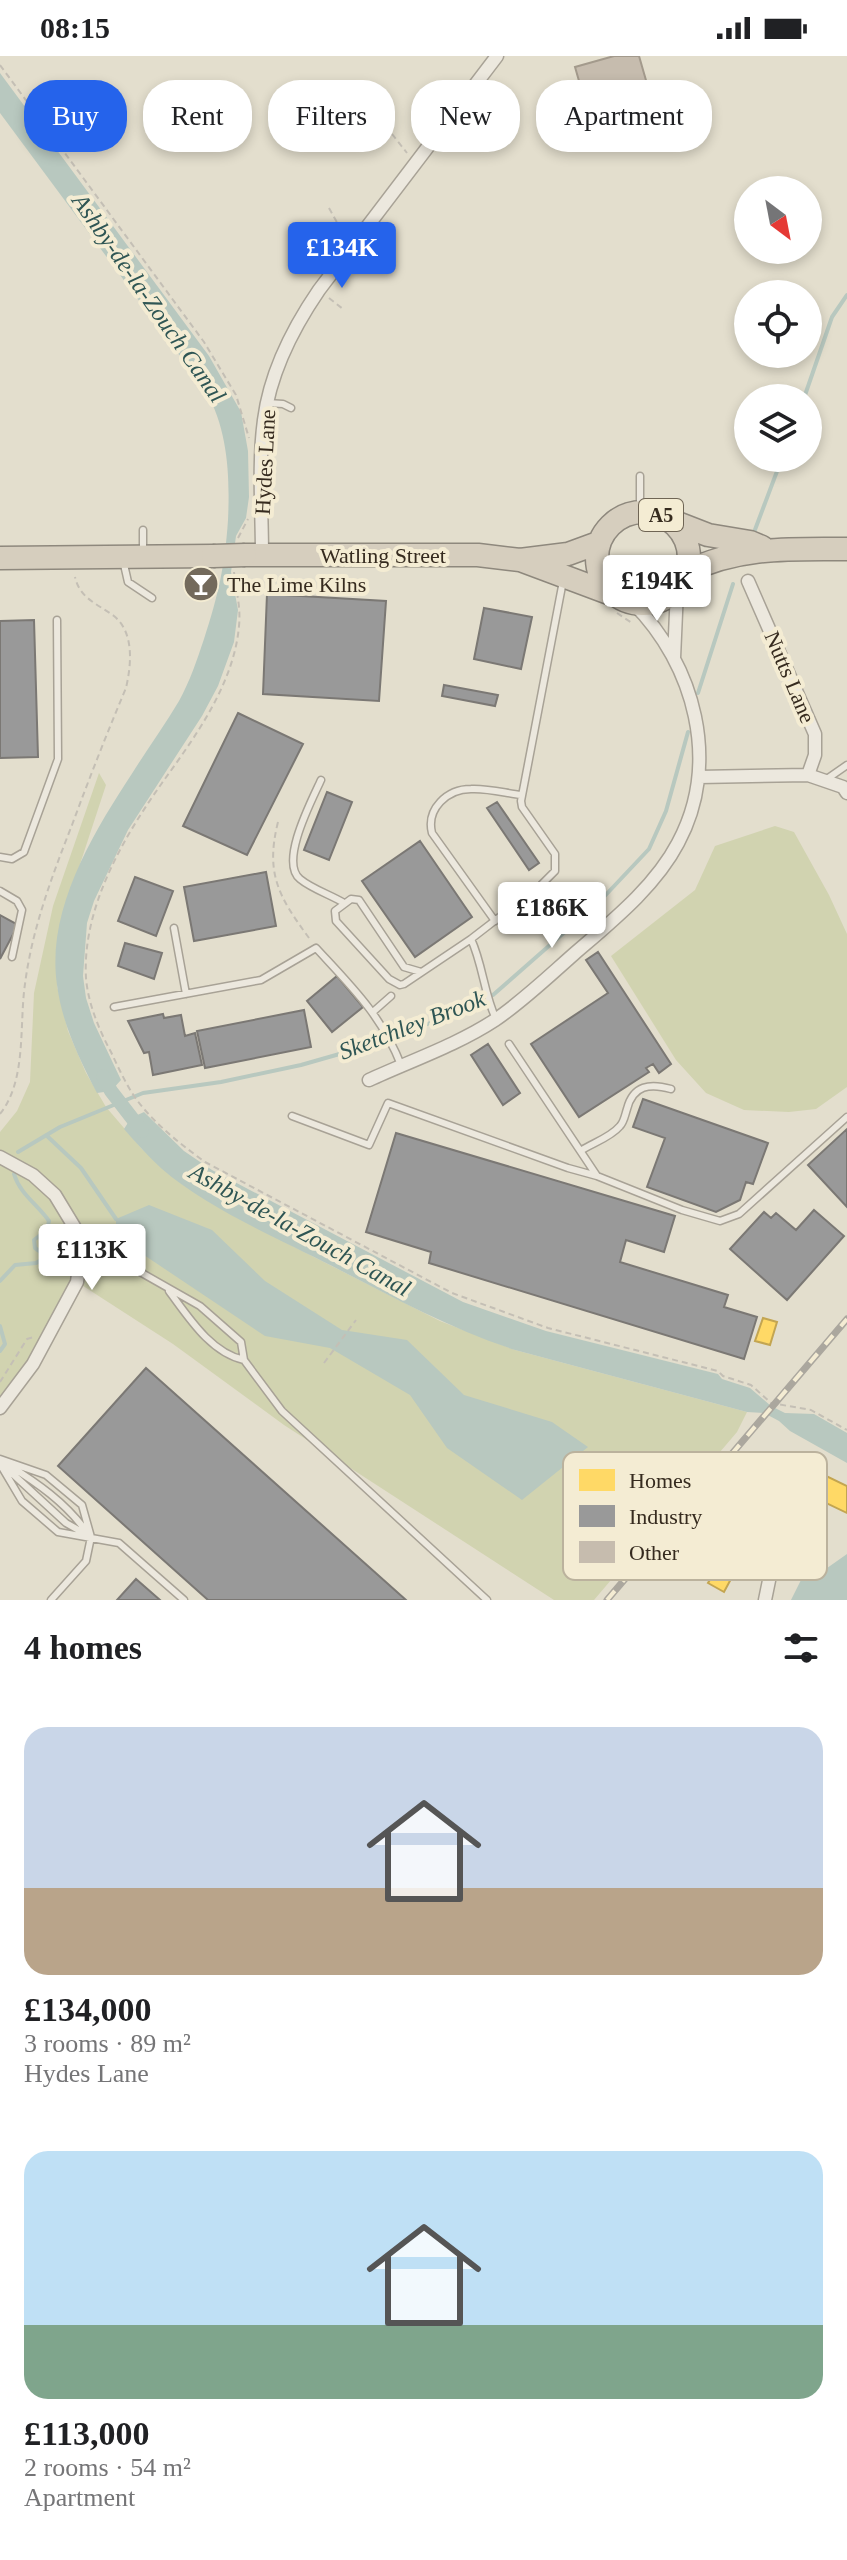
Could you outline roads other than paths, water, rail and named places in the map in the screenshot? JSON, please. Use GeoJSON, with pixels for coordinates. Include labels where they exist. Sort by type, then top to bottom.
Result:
{"type":"FeatureCollection","features":[{"type":"Feature","properties":{"kind":"highway","name":"A5"},"geometry":{"type":"LineString","coordinates":[[598,543],[614,521],[640,511],[662,515],[681,531],[687,544],[689,558],[682,581]]}},
{"type":"Feature","properties":{"kind":"highway","name":"A5"},"geometry":{"type":"LineString","coordinates":[[671,521],[708,535],[750,542],[768,550]]}},
{"type":"Feature","properties":{"kind":"highway","name":"Watling Street"},"geometry":{"type":"LineString","coordinates":[[243,560],[478,555],[520,560],[568,554],[598,543]]}},
{"type":"Feature","properties":{"kind":"highway"},"geometry":{"type":"LineString","coordinates":[[598,543],[598,572],[605,585],[624,600]]}},
{"type":"Feature","properties":{"kind":"highway","name":"A5"},"geometry":{"type":"LineString","coordinates":[[624,600],[649,604],[664,599],[682,581],[726,556],[768,550],[847,549]]}},
{"type":"Feature","properties":{"kind":"highway","name":"A5"},"geometry":{"type":"LineString","coordinates":[[0,558],[213,556],[243,560]]}},
{"type":"Feature","properties":{"kind":"highway","name":"Watling Street"},"geometry":{"type":"LineString","coordinates":[[520,560],[624,600]]}},
{"type":"Feature","properties":{"kind":"street","name":"Hydes Lane"},"geometry":{"type":"LineString","coordinates":[[243,560],[267,403],[282,357],[302,316],[497,56]]}},
{"type":"Feature","properties":{"kind":"street"},"geometry":{"type":"LineString","coordinates":[[674,658],[682,581]]}},
{"type":"Feature","properties":{"kind":"street","name":"Nutts Lane"},"geometry":{"type":"LineString","coordinates":[[748,581],[815,734],[815,755],[808,775]]}},
{"type":"Feature","properties":{"kind":"street"},"geometry":{"type":"LineString","coordinates":[[369,1080],[399,1060],[494,1014],[590,939],[655,876],[678,844],[693,808],[699,777],[698,729],[691,699],[674,658],[655,628],[624,600]]}},
{"type":"Feature","properties":{"kind":"street"},"geometry":{"type":"LineString","coordinates":[[699,777],[808,775],[843,787],[847,793]]}},
{"type":"Feature","properties":{"kind":"street"},"geometry":{"type":"LineString","coordinates":[[0,1408],[33,1364],[77,1282],[80,1261],[78,1233],[55,1195],[33,1175],[2,1158]]}},
{"type":"Feature","properties":{"kind":"street"},"geometry":{"type":"LineString","coordinates":[[765,1600],[769,1580]]}},
{"type":"Feature","properties":{"kind":"lane"},"geometry":{"type":"LineString","coordinates":[[267,403],[291,408]]}},
{"type":"Feature","properties":{"kind":"lane"},"geometry":{"type":"LineString","coordinates":[[640,476],[640,511]]}},
{"type":"Feature","properties":{"kind":"lane"},"geometry":{"type":"LineString","coordinates":[[143,530],[132,556],[128,582],[152,598]]}},
{"type":"Feature","properties":{"kind":"lane"},"geometry":{"type":"LineString","coordinates":[[421,972],[404,967],[359,900],[355,898],[344,903],[335,911],[336,921],[389,979],[400,985],[421,972],[471,939],[555,871],[555,854],[522,807],[521,795],[563,577]]}},
{"type":"Feature","properties":{"kind":"lane"},"geometry":{"type":"LineString","coordinates":[[0,857],[12,859],[24,852],[58,759],[57,620]]}},
{"type":"Feature","properties":{"kind":"lane"},"geometry":{"type":"LineString","coordinates":[[824,781],[847,765]]}},
{"type":"Feature","properties":{"kind":"lane"},"geometry":{"type":"LineString","coordinates":[[321,780],[294,844],[296,871],[300,879],[344,903]]}},
{"type":"Feature","properties":{"kind":"lane"},"geometry":{"type":"LineString","coordinates":[[495,921],[432,833],[430,815],[443,799],[470,788],[521,795]]}},
{"type":"Feature","properties":{"kind":"lane"},"geometry":{"type":"LineString","coordinates":[[0,891],[17,901],[22,910],[12,957]]}},
{"type":"Feature","properties":{"kind":"lane"},"geometry":{"type":"LineString","coordinates":[[174,928],[186,994]]}},
{"type":"Feature","properties":{"kind":"lane"},"geometry":{"type":"LineString","coordinates":[[471,939],[494,1014]]}},
{"type":"Feature","properties":{"kind":"lane"},"geometry":{"type":"LineString","coordinates":[[114,1007],[261,980],[316,948],[374,1011],[399,1060]]}},
{"type":"Feature","properties":{"kind":"lane"},"geometry":{"type":"LineString","coordinates":[[374,1011],[391,996]]}},
{"type":"Feature","properties":{"kind":"lane"},"geometry":{"type":"LineString","coordinates":[[509,1044],[597,1176]]}},
{"type":"Feature","properties":{"kind":"lane"},"geometry":{"type":"LineString","coordinates":[[582,1150],[620,1126],[629,1100],[638,1089],[657,1085],[671,1089]]}},
{"type":"Feature","properties":{"kind":"lane"},"geometry":{"type":"LineString","coordinates":[[292,1116],[369,1145],[388,1103],[720,1221],[739,1214],[847,1117]]}},
{"type":"Feature","properties":{"kind":"lane"},"geometry":{"type":"LineString","coordinates":[[80,1261],[104,1261],[133,1268],[200,1306],[241,1342],[244,1360],[282,1411],[487,1600]]}},
{"type":"Feature","properties":{"kind":"lane"},"geometry":{"type":"LineString","coordinates":[[168,1289],[211,1341],[228,1356],[244,1360]]}},
{"type":"Feature","properties":{"kind":"lane"},"geometry":{"type":"LineString","coordinates":[[0,1461],[38,1483],[74,1514],[91,1537]]}},
{"type":"Feature","properties":{"kind":"lane"},"geometry":{"type":"LineString","coordinates":[[0,1461],[22,1501],[58,1532],[119,1543],[184,1600]]}},
{"type":"Feature","properties":{"kind":"lane"},"geometry":{"type":"LineString","coordinates":[[0,1461],[66,1523],[91,1537]]}},
{"type":"Feature","properties":{"kind":"lane"},"geometry":{"type":"LineString","coordinates":[[0,1461],[46,1475],[82,1505],[91,1537],[86,1561],[51,1600]]}},
{"type":"Feature","properties":{"kind":"water"},"geometry":{"type":"Polygon","coordinates":[[[0,73],[24,105],[24,145],[0,113],[0,73]]]}},
{"type":"Feature","properties":{"kind":"water"},"geometry":{"type":"Polygon","coordinates":[[[29,152],[58,152],[209,356],[241,412],[248,451],[249,497],[246,518],[236,536],[231,572],[238,610],[234,642],[218,686],[202,716],[128,830],[94,901],[87,923],[83,976],[86,998],[94,1023],[121,1080],[111,1091],[97,1093],[72,1040],[59,999],[55,957],[59,929],[66,901],[88,846],[187,686],[213,609],[223,567],[228,520],[228,470],[219,422],[206,391],[29,152]]]}},
{"type":"Feature","properties":{"kind":"water"},"geometry":{"type":"Polygon","coordinates":[[[144,1112],[184,1151],[212,1170],[463,1302],[546,1331],[718,1374],[722,1379],[750,1388],[771,1406],[785,1413],[814,1414],[847,1433],[847,1463],[764,1413],[747,1412],[515,1350],[399,1301],[244,1222],[180,1183],[124,1129],[131,1118],[144,1112]]]}},
{"type":"Feature","properties":{"kind":"water"},"geometry":{"type":"Polygon","coordinates":[[[149,1205],[212,1230],[265,1281],[342,1330],[407,1340],[464,1395],[552,1422],[588,1447],[582,1452],[563,1452],[563,1467],[522,1500],[447,1448],[410,1395],[330,1348],[265,1336],[129,1245],[116,1233],[116,1219],[149,1205]]]}},
{"type":"Feature","properties":{"kind":"water"},"geometry":{"type":"Polygon","coordinates":[[[847,1554],[847,1600],[791,1600],[801,1580],[827,1580],[827,1568],[847,1554]]]}},
{"type":"Feature","properties":{"kind":"waterway","name":"Sketchley Brook"},"geometry":{"type":"LineString","coordinates":[[809,384],[832,317],[847,295]]}},
{"type":"Feature","properties":{"kind":"waterway","name":"Sketchley Brook"},"geometry":{"type":"LineString","coordinates":[[753,535],[777,472]]}},
{"type":"Feature","properties":{"kind":"waterway","name":"Sketchley Brook"},"geometry":{"type":"LineString","coordinates":[[698,693],[733,584]]}},
{"type":"Feature","properties":{"kind":"waterway","name":"Sketchley Brook"},"geometry":{"type":"LineString","coordinates":[[18,1152],[60,1127],[143,1093],[221,1082],[301,1065],[371,1045],[493,995],[600,901],[649,849],[666,811],[688,732]]}},
{"type":"Feature","properties":{"kind":"waterway","name":"Ashby-de-la-Zouch Canal"},"geometry":{"type":"LineString","coordinates":[[103,1076],[142,1131]]}},
{"type":"Feature","properties":{"kind":"waterway"},"geometry":{"type":"LineString","coordinates":[[46,1135],[81,1168],[116,1219]]}},
{"type":"Feature","properties":{"kind":"waterway"},"geometry":{"type":"LineString","coordinates":[[0,1281],[15,1265],[36,1263],[43,1259],[42,1253],[35,1248],[34,1240],[47,1230],[49,1221],[25,1193],[14,1174]]}},
{"type":"Feature","properties":{"kind":"waterway"},"geometry":{"type":"LineString","coordinates":[[0,1326],[5,1344],[0,1351]]}},
{"type":"Feature","properties":{"kind":"railway"},"geometry":{"type":"LineString","coordinates":[[733,1452],[847,1319]]}},
{"type":"Feature","properties":{"kind":"railway"},"geometry":{"type":"LineString","coordinates":[[607,1600],[624,1580]]}},
{"type":"Feature","properties":{"kind":"place","name":"The Lime Kilns"},"geometry":{"type":"Point","coordinates":[201,584]}}]}
